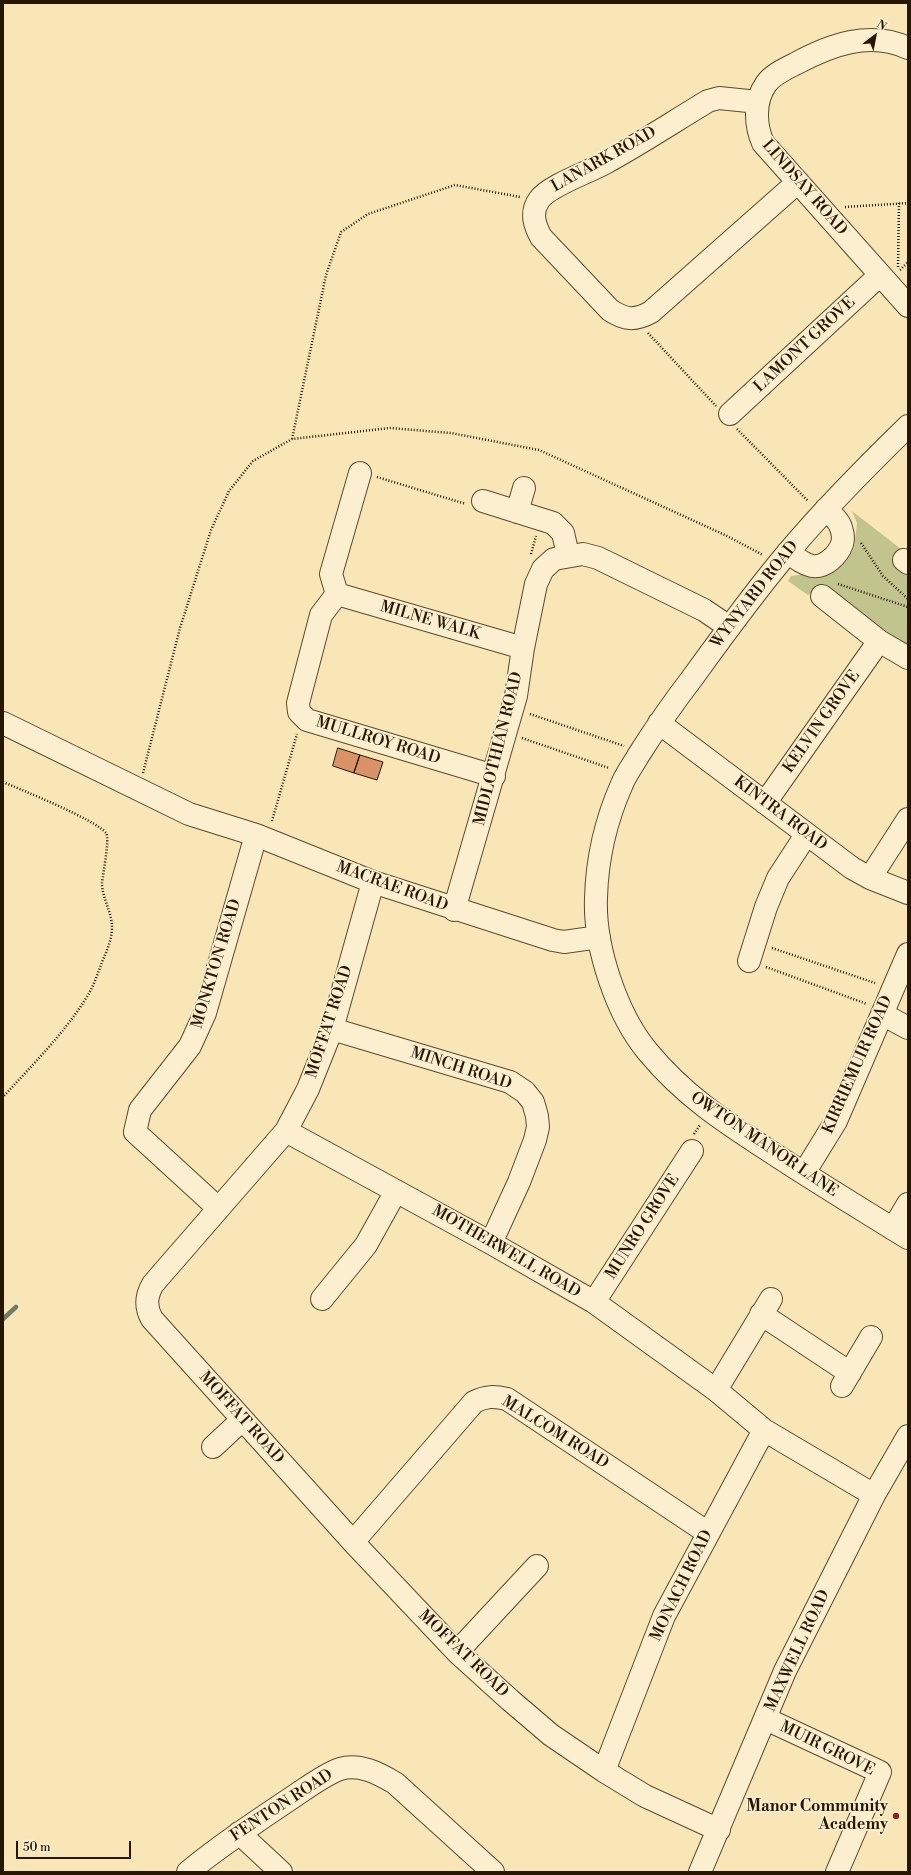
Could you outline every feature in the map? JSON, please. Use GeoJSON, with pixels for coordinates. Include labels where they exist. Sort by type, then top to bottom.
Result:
{"type":"FeatureCollection","features":[{"type":"Feature","properties":{"kind":"street","name":"LINDSAY ROAD"},"geometry":{"type":"LineString","coordinates":[[908,48],[898,43],[877,40],[859,40],[838,44],[777,73],[766,84],[758,102],[756,117],[758,132],[763,143],[828,216],[889,273],[908,306]]}},
{"type":"Feature","properties":{"kind":"street","name":"LANARK ROAD"},"geometry":{"type":"LineString","coordinates":[[645,316],[632,320],[620,317],[610,310],[541,237],[534,225],[534,214],[538,200],[547,191],[605,163],[708,101],[719,98],[758,102]]}},
{"type":"Feature","properties":{"kind":"street"},"geometry":{"type":"LineString","coordinates":[[645,316],[798,182]]}},
{"type":"Feature","properties":{"kind":"street","name":"LAMONT GROVE"},"geometry":{"type":"LineString","coordinates":[[727,413],[889,273]]}},
{"type":"Feature","properties":{"kind":"street","name":"WYNYARD ROAD"},"geometry":{"type":"LineString","coordinates":[[618,776],[659,723],[729,627],[784,558],[824,511],[908,426]]}},
{"type":"Feature","properties":{"kind":"street"},"geometry":{"type":"LineString","coordinates":[[337,594],[331,574],[359,475]]}},
{"type":"Feature","properties":{"kind":"street"},"geometry":{"type":"LineString","coordinates":[[517,512],[524,488]]}},
{"type":"Feature","properties":{"kind":"street"},"geometry":{"type":"LineString","coordinates":[[477,503],[517,512],[553,523],[563,533],[568,555]]}},
{"type":"Feature","properties":{"kind":"street"},"geometry":{"type":"LineString","coordinates":[[784,558],[813,566],[825,564],[835,554],[842,543],[840,524],[824,511]]}},
{"type":"Feature","properties":{"kind":"street","name":"MIDLOTHIAN ROAD"},"geometry":{"type":"LineString","coordinates":[[454,910],[513,708],[536,584],[543,569],[554,559],[568,555],[583,554],[598,558],[704,610],[729,627]]}},
{"type":"Feature","properties":{"kind":"street"},"geometry":{"type":"LineString","coordinates":[[826,589],[879,641],[908,658]]}},
{"type":"Feature","properties":{"kind":"street","name":"MILNE WALK"},"geometry":{"type":"LineString","coordinates":[[337,594],[523,648]]}},
{"type":"Feature","properties":{"kind":"street","name":"MULLROY ROAD"},"geometry":{"type":"LineString","coordinates":[[337,594],[321,615],[298,703],[299,712],[307,720],[494,776]]}},
{"type":"Feature","properties":{"kind":"street","name":"KELVIN GROVE"},"geometry":{"type":"LineString","coordinates":[[765,804],[879,641]]}},
{"type":"Feature","properties":{"kind":"street","name":"KINTRA ROAD"},"geometry":{"type":"LineString","coordinates":[[659,723],[806,835],[852,868],[870,878],[908,893]]}},
{"type":"Feature","properties":{"kind":"street","name":"MACRAE ROAD"},"geometry":{"type":"LineString","coordinates":[[3,724],[188,814],[261,837],[373,882],[454,910],[554,940],[564,942],[599,937]]}},
{"type":"Feature","properties":{"kind":"street","name":"OWTON MANOR LANE"},"geometry":{"type":"LineString","coordinates":[[618,776],[601,850],[595,900],[599,937],[606,968],[628,1024],[650,1055],[696,1102],[804,1173],[901,1233]]}},
{"type":"Feature","properties":{"kind":"street"},"geometry":{"type":"LineString","coordinates":[[870,878],[908,819]]}},
{"type":"Feature","properties":{"kind":"street"},"geometry":{"type":"LineString","coordinates":[[752,952],[778,878],[806,835]]}},
{"type":"Feature","properties":{"kind":"street","name":"MONKTON ROAD"},"geometry":{"type":"LineString","coordinates":[[218,1208],[135,1132],[140,1110],[190,1046],[205,1013],[261,837]]}},
{"type":"Feature","properties":{"kind":"street","name":"MOFFAT ROAD"},"geometry":{"type":"LineString","coordinates":[[373,882],[332,1029],[308,1089],[286,1131],[153,1284],[148,1292],[148,1311],[152,1319],[242,1420],[353,1542],[457,1652],[551,1735],[604,1771],[645,1796],[719,1830]]}},
{"type":"Feature","properties":{"kind":"street","name":"KIRRIEMUIR ROAD"},"geometry":{"type":"LineString","coordinates":[[804,1173],[836,1120],[908,954]]}},
{"type":"Feature","properties":{"kind":"street"},"geometry":{"type":"LineString","coordinates":[[882,1012],[908,1028]]}},
{"type":"Feature","properties":{"kind":"street","name":"MINCH ROAD"},"geometry":{"type":"LineString","coordinates":[[332,1029],[510,1082],[525,1092],[532,1102],[537,1116],[538,1128],[519,1182],[491,1243]]}},
{"type":"Feature","properties":{"kind":"street","name":"MOTHERWELL ROAD"},"geometry":{"type":"LineString","coordinates":[[286,1131],[491,1243],[594,1302],[716,1390],[764,1430],[874,1495]]}},
{"type":"Feature","properties":{"kind":"street","name":"MUNRO GROVE"},"geometry":{"type":"LineString","coordinates":[[594,1302],[692,1151]]}},
{"type":"Feature","properties":{"kind":"street"},"geometry":{"type":"LineString","coordinates":[[322,1299],[366,1245],[396,1191]]}},
{"type":"Feature","properties":{"kind":"street"},"geometry":{"type":"LineString","coordinates":[[901,1233],[908,1204]]}},
{"type":"Feature","properties":{"kind":"street"},"geometry":{"type":"LineString","coordinates":[[716,1390],[766,1306],[846,1379],[871,1337]]}},
{"type":"Feature","properties":{"kind":"street","name":"MALCOM ROAD"},"geometry":{"type":"LineString","coordinates":[[353,1542],[474,1402],[482,1398],[494,1396],[507,1399],[708,1533]]}},
{"type":"Feature","properties":{"kind":"street"},"geometry":{"type":"LineString","coordinates":[[213,1447],[242,1420]]}},
{"type":"Feature","properties":{"kind":"street","name":"MONACH ROAD"},"geometry":{"type":"LineString","coordinates":[[604,1771],[664,1616],[764,1430]]}},
{"type":"Feature","properties":{"kind":"street","name":"MAXWELL ROAD"},"geometry":{"type":"LineString","coordinates":[[700,1872],[785,1671],[874,1495],[908,1436]]}},
{"type":"Feature","properties":{"kind":"street"},"geometry":{"type":"LineString","coordinates":[[457,1652],[536,1565]]}},
{"type":"Feature","properties":{"kind":"street","name":"MUIR GROVE"},"geometry":{"type":"LineString","coordinates":[[766,1719],[880,1772],[837,1872]]}},
{"type":"Feature","properties":{"kind":"street","name":"FENTON ROAD"},"geometry":{"type":"LineString","coordinates":[[188,1872],[239,1833],[309,1786],[340,1769],[363,1768],[395,1782],[493,1872]]}},
{"type":"Feature","properties":{"kind":"street"},"geometry":{"type":"LineString","coordinates":[[239,1833],[281,1872]]}},
{"type":"Feature","properties":{"kind":"path"},"geometry":{"type":"LineString","coordinates":[[292,439],[326,275],[341,232],[368,214],[455,185],[538,200]]}},
{"type":"Feature","properties":{"kind":"path"},"geometry":{"type":"LineString","coordinates":[[828,216],[838,208],[908,202]]}},
{"type":"Feature","properties":{"kind":"path"},"geometry":{"type":"LineString","coordinates":[[889,273],[899,203]]}},
{"type":"Feature","properties":{"kind":"path"},"geometry":{"type":"LineString","coordinates":[[645,316],[646,332],[727,413],[736,428],[824,511]]}},
{"type":"Feature","properties":{"kind":"path"},"geometry":{"type":"LineString","coordinates":[[139,790],[180,628],[211,530],[229,491],[253,461],[292,439],[390,428],[451,433],[539,450],[726,536],[784,558]]}},
{"type":"Feature","properties":{"kind":"path"},"geometry":{"type":"LineString","coordinates":[[359,475],[380,478],[477,503]]}},
{"type":"Feature","properties":{"kind":"path"},"geometry":{"type":"LineString","coordinates":[[531,557],[536,534]]}},
{"type":"Feature","properties":{"kind":"path"},"geometry":{"type":"LineString","coordinates":[[860,541],[883,576],[908,599]]}},
{"type":"Feature","properties":{"kind":"path"},"geometry":{"type":"LineString","coordinates":[[826,589],[908,607]]}},
{"type":"Feature","properties":{"kind":"path"},"geometry":{"type":"LineString","coordinates":[[513,708],[627,747]]}},
{"type":"Feature","properties":{"kind":"path"},"geometry":{"type":"LineString","coordinates":[[261,837],[297,734],[307,720]]}},
{"type":"Feature","properties":{"kind":"path"},"geometry":{"type":"LineString","coordinates":[[506,733],[618,776]]}},
{"type":"Feature","properties":{"kind":"path"},"geometry":{"type":"LineString","coordinates":[[3,782],[78,816],[101,828],[106,834],[107,839],[103,866],[102,889],[111,914],[112,928],[109,944],[89,994],[75,1015],[3,1098]]}},
{"type":"Feature","properties":{"kind":"path"},"geometry":{"type":"LineString","coordinates":[[752,952],[892,989]]}},
{"type":"Feature","properties":{"kind":"path"},"geometry":{"type":"LineString","coordinates":[[752,952],[882,1012]]}},
{"type":"Feature","properties":{"kind":"green space"},"geometry":{"type":"Polygon","coordinates":[[[852,511],[906,553],[908,570],[908,647],[893,638],[822,584],[808,595],[788,581],[791,576],[829,571],[845,562],[854,548],[857,523],[852,511]]]}},
{"type":"Feature","properties":{"kind":"building"},"geometry":{"type":"Polygon","coordinates":[[[338,748],[360,755],[354,773],[333,766],[338,748]]]}},
{"type":"Feature","properties":{"kind":"building"},"geometry":{"type":"Polygon","coordinates":[[[360,755],[383,762],[377,780],[354,773],[360,755]]]}},
{"type":"Feature","properties":{"kind":"waterway"},"geometry":{"type":"LineString","coordinates":[[3,1319],[16,1307]]}},
{"type":"Feature","properties":{"kind":"place","name":"Manor Community Academy"},"geometry":{"type":"Point","coordinates":[896,1816]}}]}
